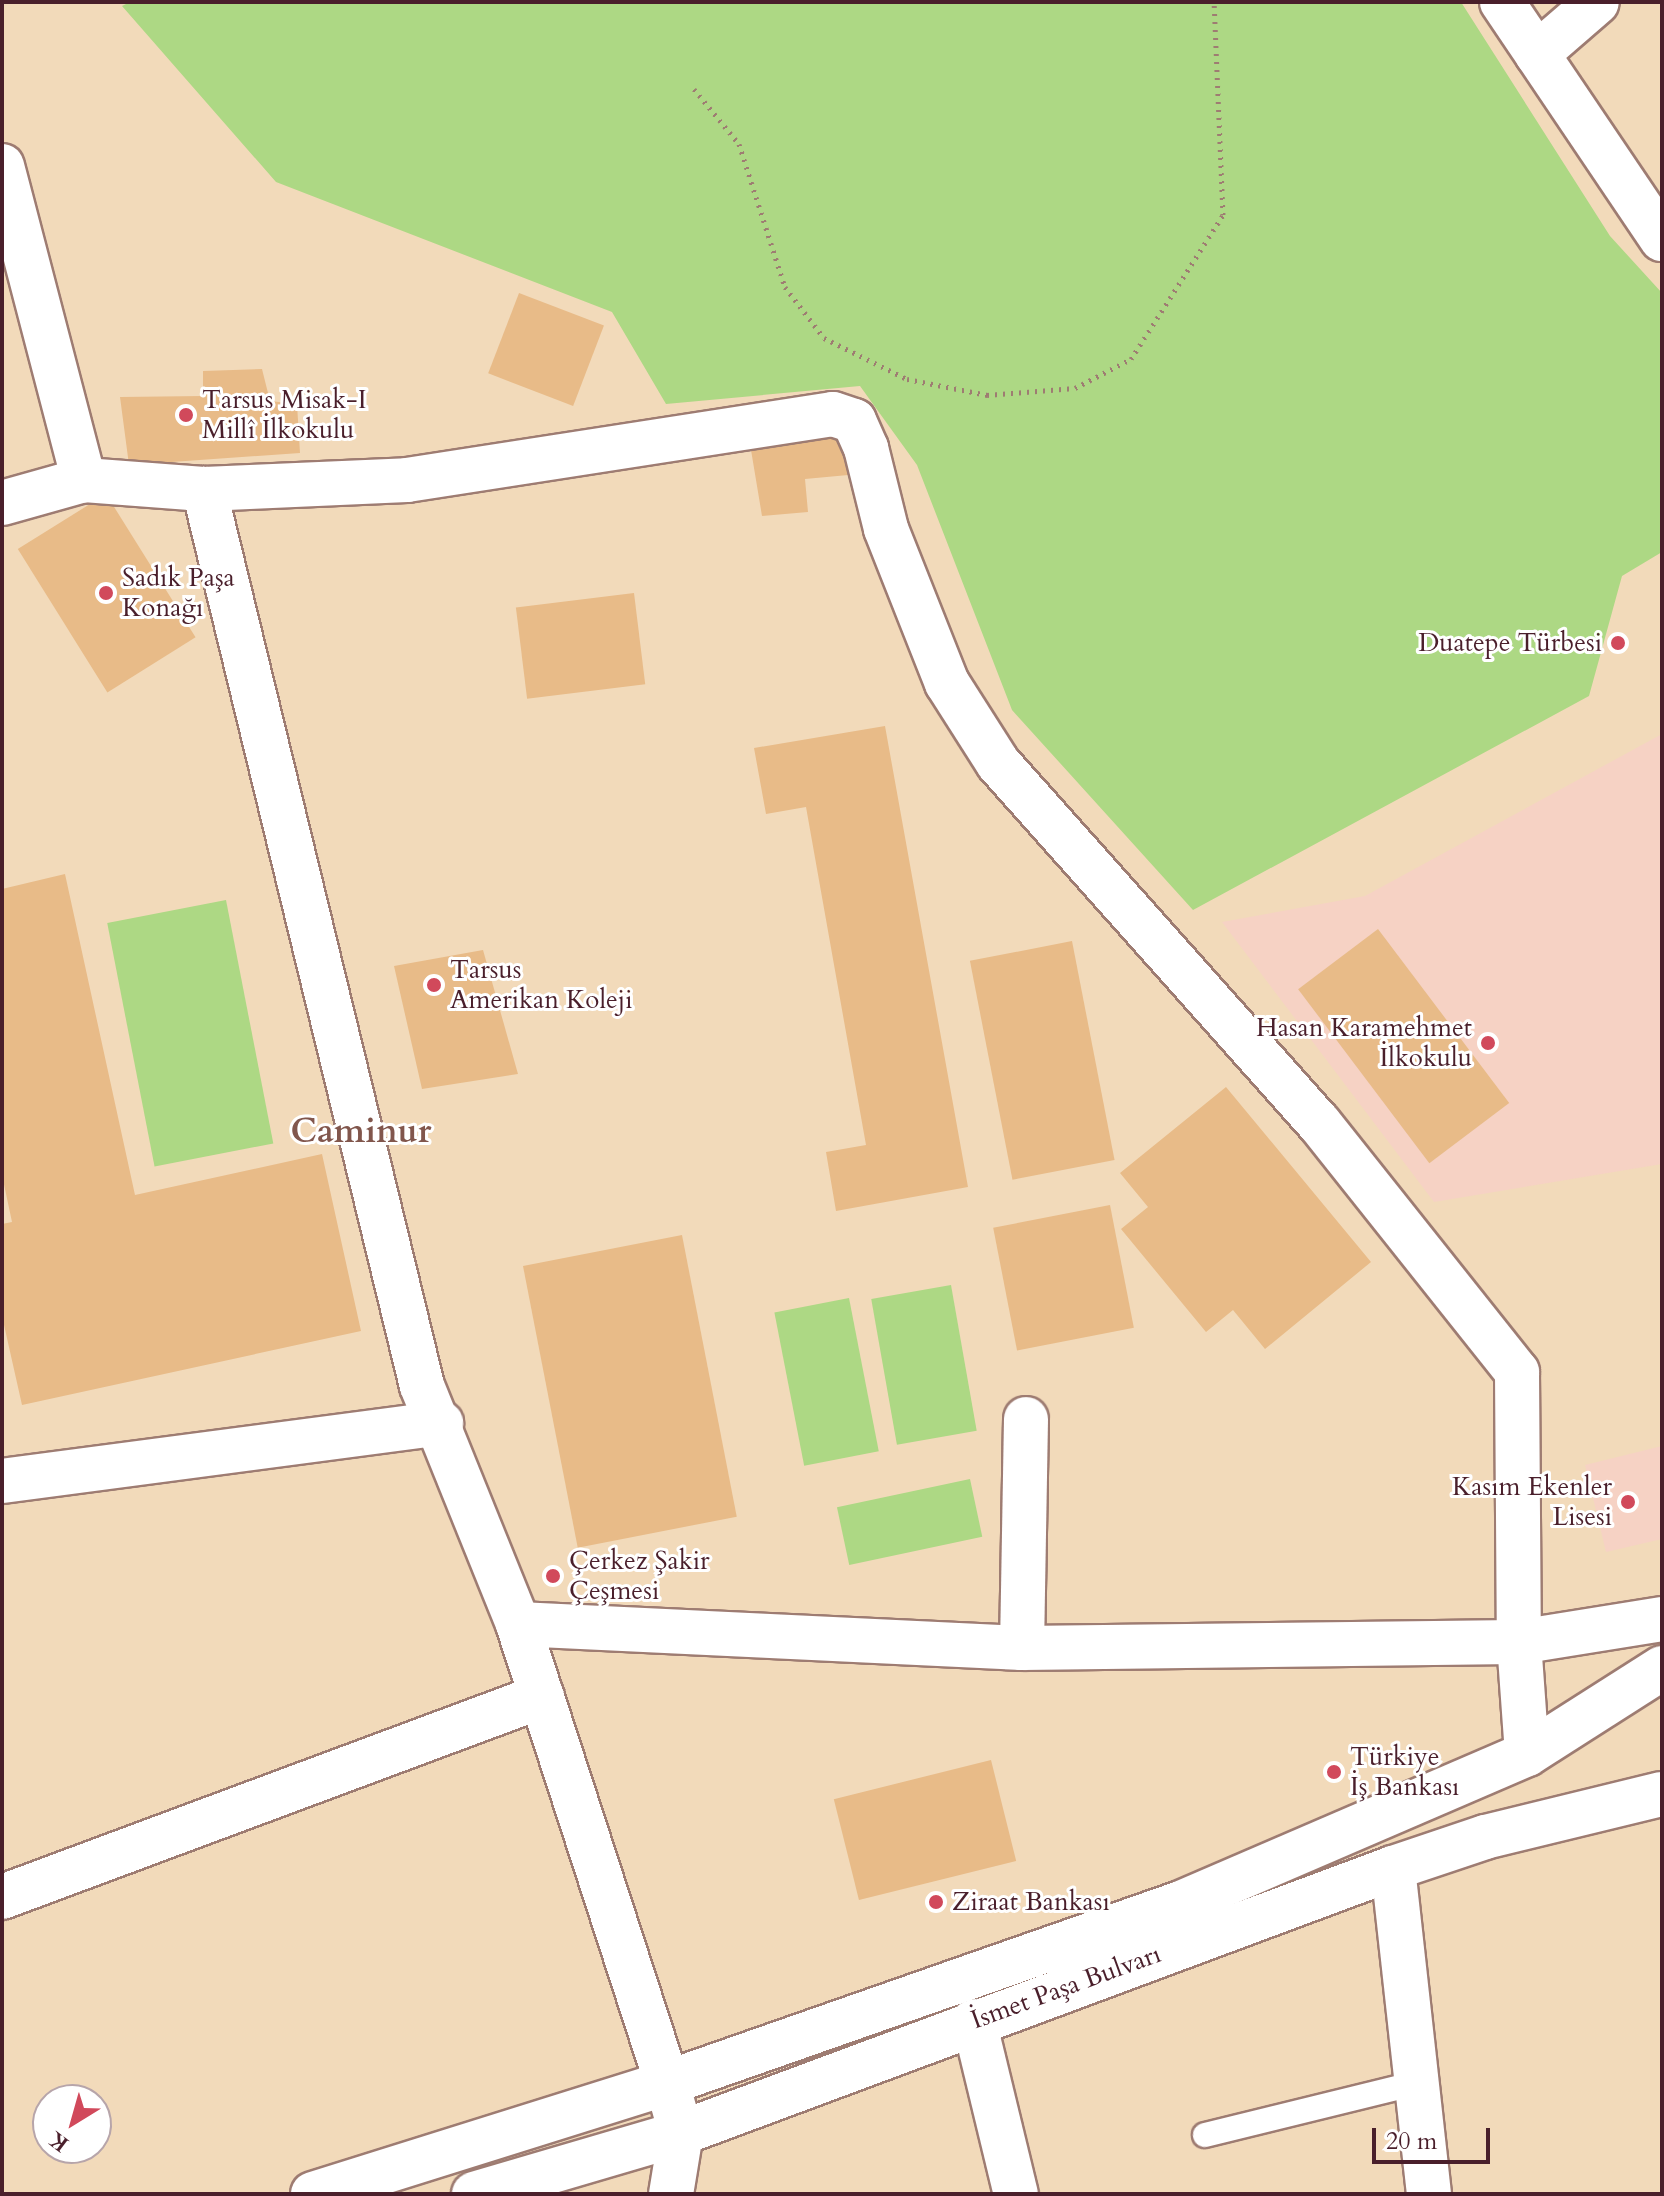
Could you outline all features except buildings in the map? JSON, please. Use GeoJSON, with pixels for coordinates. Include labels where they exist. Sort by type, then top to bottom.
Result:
{"type":"FeatureCollection","features":[{"type":"Feature","properties":{"kind":"street"},"geometry":{"type":"LineString","coordinates":[[1502,2],[1654,212]]}},
{"type":"Feature","properties":{"kind":"street"},"geometry":{"type":"LineString","coordinates":[[1537,54],[1597,2]]}},
{"type":"Feature","properties":{"kind":"street"},"geometry":{"type":"LineString","coordinates":[[2,166],[84,480]]}},
{"type":"Feature","properties":{"kind":"street"},"geometry":{"type":"LineString","coordinates":[[2,503],[84,480],[204,489],[407,480],[833,414],[854,421],[866,448],[886,529],[947,683],[998,763],[1319,1123],[1517,1372],[1519,1642],[1527,1754]]}},
{"type":"Feature","properties":{"kind":"street"},"geometry":{"type":"LineString","coordinates":[[204,489],[422,1386],[441,1423],[518,1624],[667,2083],[681,2133],[671,2194]]}},
{"type":"Feature","properties":{"kind":"street"},"geometry":{"type":"LineString","coordinates":[[1022,1648],[1026,1419]]}},
{"type":"Feature","properties":{"kind":"street"},"geometry":{"type":"LineString","coordinates":[[2,1481],[441,1423]]}},
{"type":"Feature","properties":{"kind":"street"},"geometry":{"type":"LineString","coordinates":[[518,1624],[1022,1648],[1519,1642],[1662,1619]]}},
{"type":"Feature","properties":{"kind":"street"},"geometry":{"type":"LineString","coordinates":[[313,2194],[667,2083],[1181,1903],[1527,1754],[1662,1668]]}},
{"type":"Feature","properties":{"kind":"street"},"geometry":{"type":"LineString","coordinates":[[2,1897],[542,1696]]}},
{"type":"Feature","properties":{"kind":"street","name":"İsmet Paşa Bulvarı"},"geometry":{"type":"LineString","coordinates":[[474,2194],[681,2133],[974,2021],[1485,1837],[1662,1794]]}},
{"type":"Feature","properties":{"kind":"street"},"geometry":{"type":"LineString","coordinates":[[1393,1868],[1429,2194]]}},
{"type":"Feature","properties":{"kind":"street"},"geometry":{"type":"LineString","coordinates":[[974,2021],[1016,2194]]}},
{"type":"Feature","properties":{"kind":"lane"},"geometry":{"type":"LineString","coordinates":[[1205,2135],[1416,2083]]}},
{"type":"Feature","properties":{"kind":"path"},"geometry":{"type":"LineString","coordinates":[[694,89],[739,144],[785,287],[824,338],[907,379],[987,395],[1075,388],[1131,359],[1223,215],[1214,2]]}},
{"type":"Feature","properties":{"kind":"shaded area","name":"Hasan Karamehmet İlkokulu"},"geometry":{"type":"Polygon","coordinates":[[[1662,734],[1662,1164],[1434,1202],[1222,922],[1365,896],[1662,734]]]}},
{"type":"Feature","properties":{"kind":"shaded area","name":"Kasım Ekenler Lisesi"},"geometry":{"type":"Polygon","coordinates":[[[1662,1446],[1662,1539],[1606,1552],[1585,1465],[1662,1446]]]}},
{"type":"Feature","properties":{"kind":"green space"},"geometry":{"type":"Polygon","coordinates":[[[130,2],[1461,2],[1610,236],[1662,293],[1662,552],[1622,576],[1589,696],[1193,910],[1012,710],[917,465],[860,386],[666,404],[612,312],[276,182],[122,6],[130,2]]]}},
{"type":"Feature","properties":{"kind":"green space"},"geometry":{"type":"Polygon","coordinates":[[[226,900],[273,1143],[155,1167],[107,923],[226,900]]]}},
{"type":"Feature","properties":{"kind":"green space"},"geometry":{"type":"Polygon","coordinates":[[[951,1285],[977,1431],[897,1445],[871,1299],[951,1285]]]}},
{"type":"Feature","properties":{"kind":"green space"},"geometry":{"type":"Polygon","coordinates":[[[849,1298],[879,1451],[804,1466],[774,1313],[849,1298]]]}},
{"type":"Feature","properties":{"kind":"green space"},"geometry":{"type":"Polygon","coordinates":[[[970,1479],[982,1537],[849,1565],[837,1507],[970,1479]]]}},
{"type":"Feature","properties":{"kind":"place","name":"Tarsus Misak-I Millî İlkokulu"},"geometry":{"type":"Point","coordinates":[186,415]}},
{"type":"Feature","properties":{"kind":"place","name":"Sadık Paşa Konağı"},"geometry":{"type":"Point","coordinates":[106,593]}},
{"type":"Feature","properties":{"kind":"place","name":"Duatepe Türbesi"},"geometry":{"type":"Point","coordinates":[1618,643]}},
{"type":"Feature","properties":{"kind":"place","name":"Tarsus Amerikan Koleji"},"geometry":{"type":"Point","coordinates":[434,985]}},
{"type":"Feature","properties":{"kind":"place","name":"Hasan Karamehmet İlkokulu"},"geometry":{"type":"Point","coordinates":[1488,1043]}},
{"type":"Feature","properties":{"kind":"place","name":"Kasım Ekenler Lisesi"},"geometry":{"type":"Point","coordinates":[1628,1502]}},
{"type":"Feature","properties":{"kind":"place","name":"Çerkez Şakir Çeşmesi"},"geometry":{"type":"Point","coordinates":[553,1576]}},
{"type":"Feature","properties":{"kind":"place","name":"Türkiye İş Bankası"},"geometry":{"type":"Point","coordinates":[1334,1772]}},
{"type":"Feature","properties":{"kind":"place","name":"Ziraat Bankası"},"geometry":{"type":"Point","coordinates":[936,1902]}},
{"type":"Feature","properties":{"kind":"district","name":"Caminur"},"geometry":{"type":"Point","coordinates":[361,1132]}}]}
